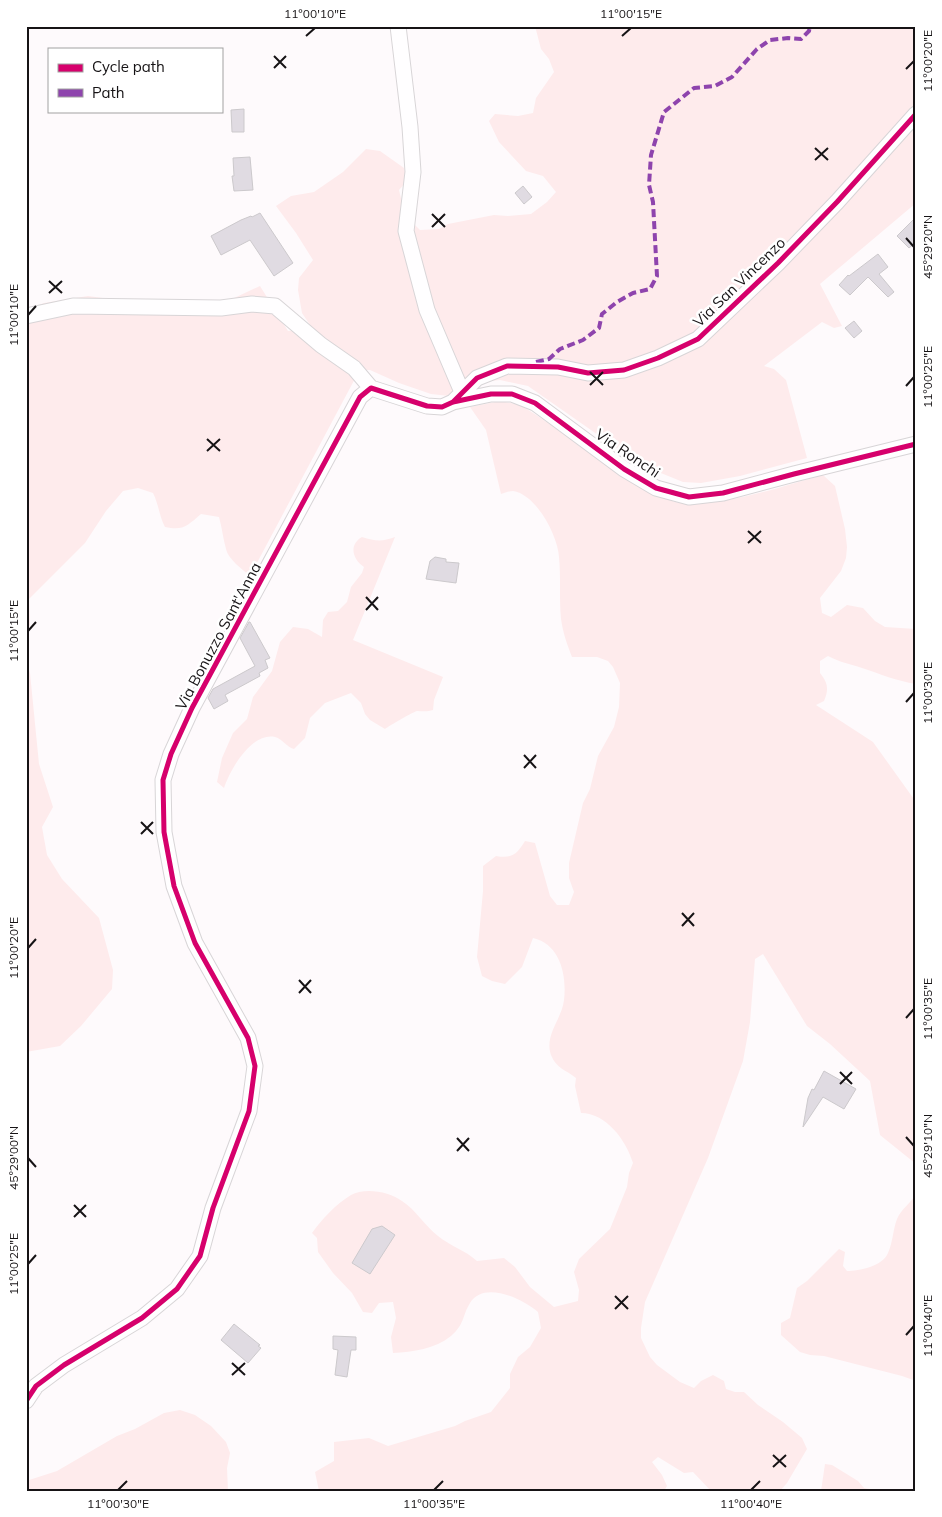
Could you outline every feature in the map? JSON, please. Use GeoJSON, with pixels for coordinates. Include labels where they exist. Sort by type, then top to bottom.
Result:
{"type":"FeatureCollection","features":[{"type":"Feature","properties":{"kind":"street"},"geometry":{"type":"LineString","coordinates":[[26,316],[73,306],[221,308],[252,304],[275,306],[321,345],[354,368],[371,388],[427,406],[442,407],[457,397],[426,310],[406,230],[413,172],[410,127],[398,26]]}},
{"type":"Feature","properties":{"kind":"street","name":"Via San Vincenzo"},"geometry":{"type":"LineString","coordinates":[[457,397],[476,378],[507,366],[558,366],[588,373],[624,370],[658,358],[698,339],[791,250],[916,114]]}},
{"type":"Feature","properties":{"kind":"street","name":"Via Bonuzzo Sant'Anna"},"geometry":{"type":"LineString","coordinates":[[26,1401],[36,1386],[64,1365],[142,1318],[177,1289],[200,1256],[213,1208],[248,1111],[255,1066],[248,1038],[195,942],[174,886],[164,832],[163,780],[171,754],[192,708],[360,397],[371,388]]}},
{"type":"Feature","properties":{"kind":"street","name":"Via Ronchi"},"geometry":{"type":"LineString","coordinates":[[457,397],[512,394],[535,403],[624,469],[656,488],[689,496],[723,493],[916,444]]}},
{"type":"Feature","properties":{"kind":"shaded area"},"geometry":{"type":"Polygon","coordinates":[[[535,26],[916,26],[916,203],[820,284],[842,326],[834,328],[822,322],[764,366],[774,369],[786,380],[807,458],[740,476],[701,483],[683,482],[641,465],[528,386],[500,380],[490,381],[457,389],[449,396],[431,394],[370,370],[364,370],[358,373],[250,576],[227,553],[219,517],[201,514],[181,528],[165,527],[153,493],[138,488],[123,491],[106,511],[85,543],[29,599],[30,625],[26,633],[26,310],[44,303],[88,296],[132,302],[215,307],[260,286],[288,331],[312,328],[302,313],[298,290],[299,278],[313,260],[276,206],[291,196],[314,192],[343,172],[366,149],[380,151],[404,168],[407,181],[399,190],[405,215],[420,230],[439,229],[448,224],[494,215],[531,214],[547,202],[556,192],[543,176],[526,171],[499,142],[489,121],[495,114],[518,116],[533,113],[536,98],[554,72],[549,59],[541,49],[535,26]]]}},
{"type":"Feature","properties":{"kind":"shaded area"},"geometry":{"type":"Polygon","coordinates":[[[500,401],[520,405],[553,426],[616,472],[658,495],[682,503],[716,502],[734,499],[823,475],[835,486],[845,529],[847,547],[846,558],[841,571],[820,598],[822,613],[831,617],[847,605],[863,608],[875,621],[885,627],[916,629],[916,684],[889,677],[828,656],[820,661],[820,673],[825,680],[827,693],[824,701],[816,705],[873,742],[916,802],[916,1164],[880,1135],[870,1081],[830,1044],[807,1026],[763,954],[755,959],[750,1022],[743,1061],[708,1158],[645,1302],[641,1338],[650,1357],[657,1365],[680,1382],[694,1388],[701,1381],[713,1375],[724,1381],[726,1389],[744,1392],[802,1438],[807,1449],[787,1483],[780,1491],[711,1491],[693,1472],[684,1473],[658,1457],[652,1462],[662,1475],[667,1486],[664,1491],[319,1491],[315,1472],[334,1461],[334,1442],[369,1438],[388,1446],[455,1426],[491,1412],[510,1388],[510,1374],[518,1357],[530,1347],[541,1328],[538,1312],[523,1302],[504,1294],[484,1293],[476,1296],[470,1303],[459,1328],[445,1340],[424,1349],[393,1353],[391,1337],[396,1318],[393,1302],[379,1303],[372,1313],[363,1312],[352,1293],[333,1273],[318,1252],[317,1238],[312,1233],[320,1222],[351,1195],[370,1191],[391,1195],[407,1205],[429,1228],[447,1243],[477,1261],[504,1258],[515,1267],[530,1287],[554,1307],[578,1301],[579,1290],[574,1272],[579,1259],[610,1229],[627,1187],[633,1163],[625,1145],[614,1129],[599,1118],[581,1113],[575,1086],[576,1078],[558,1066],[551,1055],[550,1041],[563,1007],[565,990],[560,962],[550,947],[542,941],[533,938],[522,967],[505,984],[482,976],[477,957],[483,891],[483,866],[496,856],[506,857],[514,855],[525,841],[535,843],[550,896],[557,905],[569,905],[574,892],[569,878],[569,863],[583,803],[590,789],[598,756],[614,727],[619,707],[620,683],[613,667],[608,661],[597,657],[572,657],[565,638],[560,611],[559,557],[555,538],[544,517],[530,500],[522,494],[513,491],[501,494],[486,430],[470,407],[500,401]]]}},
{"type":"Feature","properties":{"kind":"shaded area"},"geometry":{"type":"Polygon","coordinates":[[[362,537],[386,540],[395,537],[353,640],[443,677],[434,700],[433,710],[417,711],[385,729],[370,720],[365,714],[361,703],[351,693],[325,703],[310,718],[305,738],[294,749],[275,737],[266,737],[258,740],[250,746],[236,763],[224,788],[217,782],[222,758],[233,733],[247,719],[253,697],[272,671],[280,642],[293,627],[308,629],[322,637],[323,620],[328,612],[338,611],[347,602],[351,587],[362,573],[364,567],[355,557],[354,548],[355,544],[362,537]]]}},
{"type":"Feature","properties":{"kind":"shaded area"},"geometry":{"type":"Polygon","coordinates":[[[26,660],[30,673],[39,764],[53,807],[42,827],[47,855],[62,879],[99,918],[113,970],[112,989],[81,1026],[60,1046],[26,1052],[26,660]]]}},
{"type":"Feature","properties":{"kind":"shaded area"},"geometry":{"type":"Polygon","coordinates":[[[916,1194],[916,1381],[824,1356],[800,1352],[781,1335],[781,1323],[790,1318],[797,1288],[807,1281],[839,1249],[845,1252],[843,1266],[847,1271],[864,1269],[885,1258],[890,1249],[899,1215],[916,1194]]]}},
{"type":"Feature","properties":{"kind":"shaded area"},"geometry":{"type":"Polygon","coordinates":[[[180,1410],[195,1415],[211,1426],[226,1442],[230,1453],[227,1468],[228,1491],[26,1491],[26,1481],[57,1471],[117,1436],[135,1429],[164,1413],[180,1410]]]}},
{"type":"Feature","properties":{"kind":"shaded area"},"geometry":{"type":"Polygon","coordinates":[[[825,1464],[832,1465],[858,1481],[864,1488],[880,1491],[821,1491],[825,1464]]]}},
{"type":"Feature","properties":{"kind":"building"},"geometry":{"type":"Polygon","coordinates":[[[244,109],[244,132],[232,132],[231,110],[244,109]]]}},
{"type":"Feature","properties":{"kind":"building"},"geometry":{"type":"Polygon","coordinates":[[[250,157],[253,190],[234,191],[232,176],[234,176],[233,158],[250,157]]]}},
{"type":"Feature","properties":{"kind":"building"},"geometry":{"type":"Polygon","coordinates":[[[523,186],[532,197],[524,204],[515,193],[523,186]]]}},
{"type":"Feature","properties":{"kind":"building"},"geometry":{"type":"Polygon","coordinates":[[[260,213],[293,263],[274,276],[250,240],[221,255],[211,236],[241,220],[260,213]]]}},
{"type":"Feature","properties":{"kind":"building"},"geometry":{"type":"Polygon","coordinates":[[[916,217],[916,242],[909,248],[897,236],[916,217]]]}},
{"type":"Feature","properties":{"kind":"building"},"geometry":{"type":"Polygon","coordinates":[[[878,254],[888,267],[879,274],[894,292],[888,297],[868,277],[850,295],[839,285],[848,275],[878,254]]]}},
{"type":"Feature","properties":{"kind":"building"},"geometry":{"type":"Polygon","coordinates":[[[854,321],[862,331],[854,338],[845,328],[854,321]]]}},
{"type":"Feature","properties":{"kind":"building"},"geometry":{"type":"Polygon","coordinates":[[[435,557],[446,559],[446,562],[459,563],[456,583],[426,579],[430,561],[435,557]]]}},
{"type":"Feature","properties":{"kind":"building"},"geometry":{"type":"Polygon","coordinates":[[[249,622],[270,658],[265,660],[268,668],[259,673],[260,676],[225,695],[228,701],[214,709],[208,698],[213,689],[255,666],[240,638],[249,622]]]}},
{"type":"Feature","properties":{"kind":"building"},"geometry":{"type":"Polygon","coordinates":[[[824,1071],[856,1089],[844,1109],[823,1097],[803,1127],[808,1098],[824,1071]]]}},
{"type":"Feature","properties":{"kind":"building"},"geometry":{"type":"Polygon","coordinates":[[[382,1226],[395,1235],[370,1274],[352,1263],[372,1229],[382,1226]]]}},
{"type":"Feature","properties":{"kind":"building"},"geometry":{"type":"Polygon","coordinates":[[[234,1324],[260,1345],[258,1346],[261,1348],[248,1363],[221,1340],[234,1324]]]}},
{"type":"Feature","properties":{"kind":"building"},"geometry":{"type":"Polygon","coordinates":[[[333,1336],[356,1337],[356,1350],[351,1350],[347,1377],[335,1375],[338,1350],[333,1349],[333,1336]]]}},
{"type":"Feature","properties":{"kind":"marked path"},"geometry":{"type":"LineString","coordinates":[[536,362],[549,359],[560,349],[583,340],[599,328],[602,314],[617,302],[633,293],[650,289],[657,276],[653,202],[649,185],[651,155],[664,112],[694,88],[715,86],[732,77],[757,49],[770,40],[801,39],[809,31],[810,26]]}},
{"type":"Feature","properties":{"kind":"cycle path"},"geometry":{"type":"LineString","coordinates":[[453,402],[477,378],[507,366],[558,367],[588,373],[624,370],[658,358],[698,339],[778,263],[837,202],[916,114]]}},
{"type":"Feature","properties":{"kind":"cycle path"},"geometry":{"type":"LineString","coordinates":[[26,1401],[36,1386],[64,1365],[142,1318],[177,1289],[200,1256],[213,1208],[249,1111],[255,1066],[248,1038],[195,943],[174,886],[164,832],[163,780],[171,754],[192,708],[360,397],[371,388],[427,406],[442,407],[453,402],[491,394],[512,394],[535,403],[624,469],[656,488],[689,497],[723,493],[916,444]]}}]}
